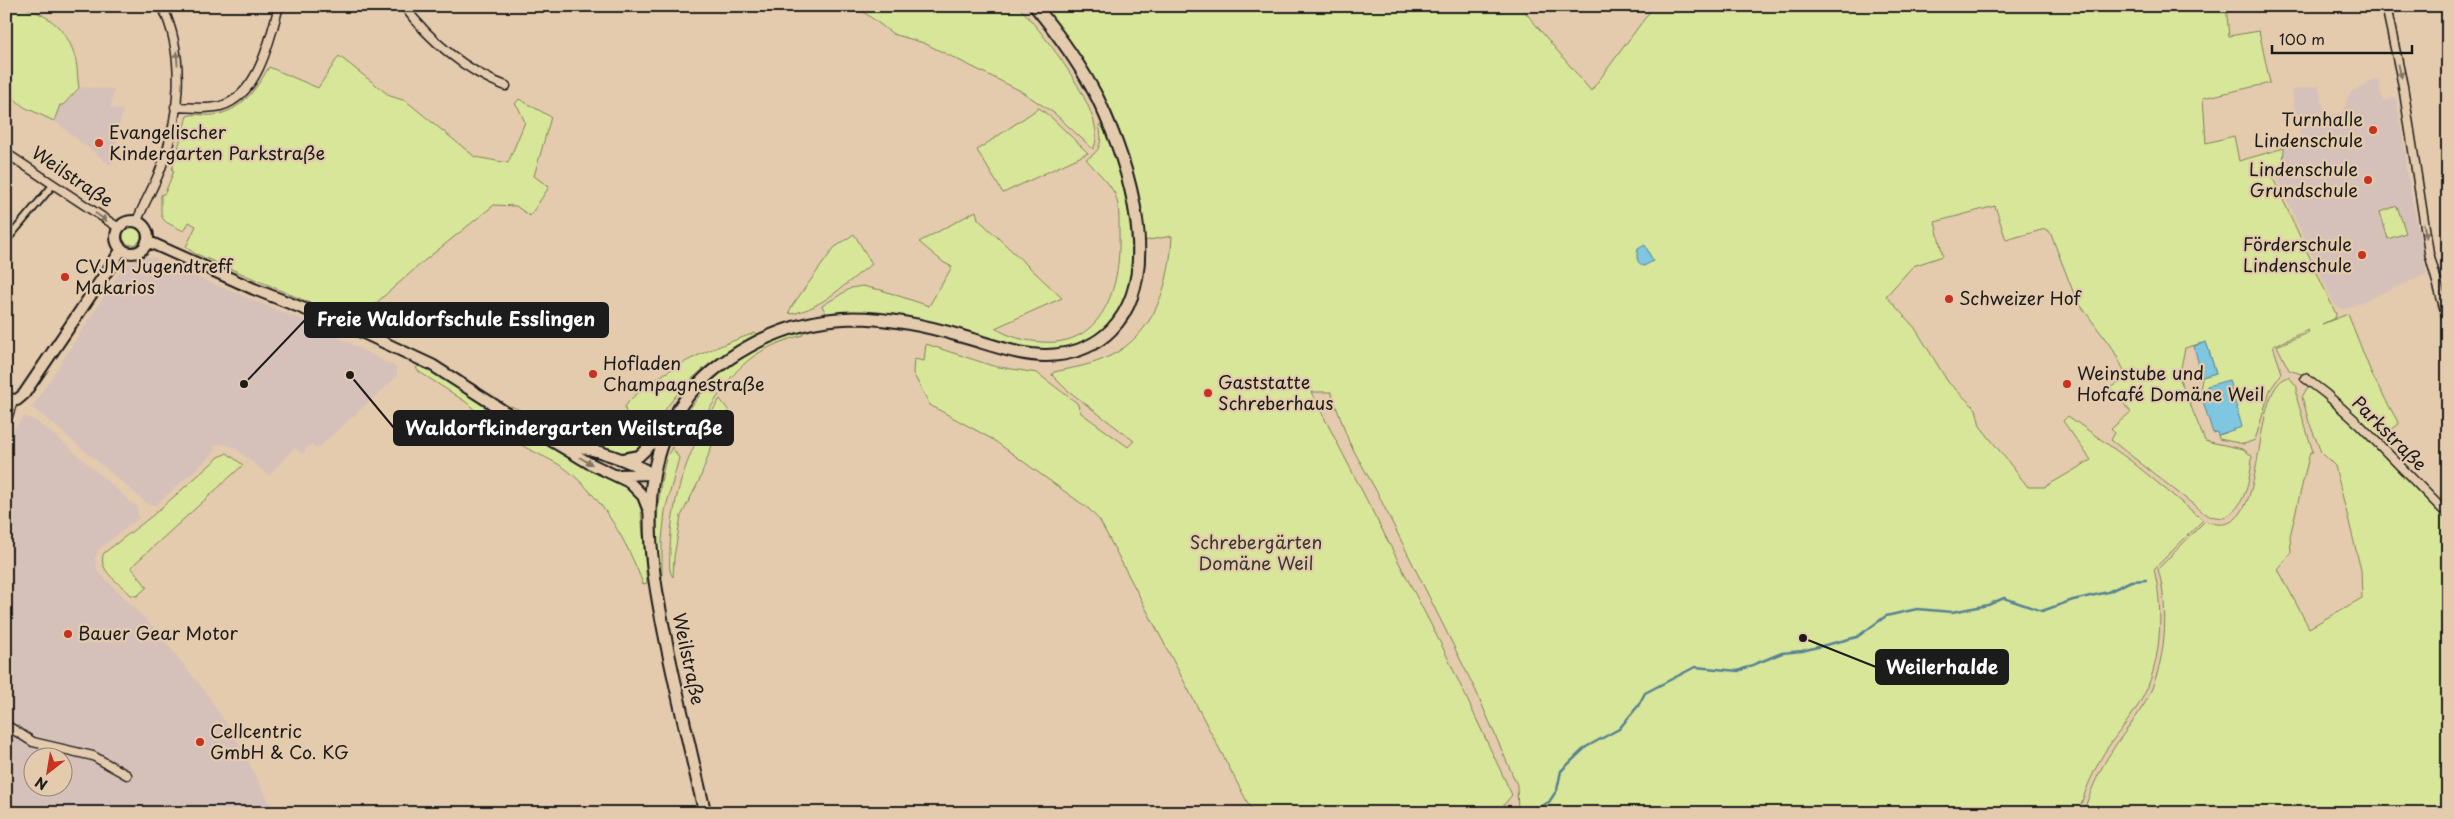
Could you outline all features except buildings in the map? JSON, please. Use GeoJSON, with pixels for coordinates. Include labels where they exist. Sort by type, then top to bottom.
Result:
{"type":"FeatureCollection","features":[{"type":"Feature","properties":{"kind":"main road"},"geometry":{"type":"LineString","coordinates":[[653,474],[652,451],[694,390],[723,362],[766,337],[804,324],[846,319],[887,320],[939,330],[1021,353],[1047,356],[1072,352],[1087,346],[1113,328],[1131,300],[1138,272],[1138,238],[1129,186],[1115,139],[1096,96],[1064,43],[1035,6]]}},
{"type":"Feature","properties":{"kind":"main road","name":"Weilstraße"},"geometry":{"type":"LineString","coordinates":[[653,474],[649,511],[650,551],[655,585],[705,813]]}},
{"type":"Feature","properties":{"kind":"street"},"geometry":{"type":"LineString","coordinates":[[137,221],[165,158],[175,106],[176,51],[170,25],[162,6]]}},
{"type":"Feature","properties":{"kind":"street"},"geometry":{"type":"LineString","coordinates":[[175,106],[215,107],[226,104],[241,94],[264,58],[279,6]]}},
{"type":"Feature","properties":{"kind":"street"},"geometry":{"type":"LineString","coordinates":[[404,6],[425,30],[449,51],[479,74],[506,86]]}},
{"type":"Feature","properties":{"kind":"street"},"geometry":{"type":"LineString","coordinates":[[2386,6],[2403,86],[2429,253],[2448,322]]}},
{"type":"Feature","properties":{"kind":"street","name":"Weilstraße"},"geometry":{"type":"LineString","coordinates":[[6,153],[119,228]]}},
{"type":"Feature","properties":{"kind":"street"},"geometry":{"type":"LineString","coordinates":[[6,240],[53,185]]}},
{"type":"Feature","properties":{"kind":"street"},"geometry":{"type":"LineString","coordinates":[[137,221],[146,229],[148,241],[143,248],[136,252],[129,252],[122,249],[116,242],[119,228],[127,222],[137,221]]}},
{"type":"Feature","properties":{"kind":"street","name":"Weilstraße"},"geometry":{"type":"LineString","coordinates":[[148,241],[254,289],[392,345],[446,373],[522,423],[589,462],[616,475],[639,491],[649,511]]}},
{"type":"Feature","properties":{"kind":"street"},"geometry":{"type":"LineString","coordinates":[[6,422],[10,400],[24,394],[122,249]]}},
{"type":"Feature","properties":{"kind":"street","name":"Parkstraße"},"geometry":{"type":"LineString","coordinates":[[2305,378],[2359,424],[2448,515]]}},
{"type":"Feature","properties":{"kind":"street","name":"Weilstraße"},"geometry":{"type":"LineString","coordinates":[[558,443],[584,448],[619,459],[653,474]]}},
{"type":"Feature","properties":{"kind":"street"},"geometry":{"type":"LineString","coordinates":[[619,459],[636,457],[652,451]]}},
{"type":"Feature","properties":{"kind":"street"},"geometry":{"type":"LineString","coordinates":[[616,475],[653,474]]}},
{"type":"Feature","properties":{"kind":"street"},"geometry":{"type":"LineString","coordinates":[[6,725],[38,744],[93,756],[127,775]]}},
{"type":"Feature","properties":{"kind":"shaded area"},"geometry":{"type":"Polygon","coordinates":[[[2379,79],[2383,101],[2396,97],[2407,161],[2405,163],[2427,274],[2343,310],[2334,304],[2274,171],[2283,167],[2284,148],[2301,142],[2291,90],[2319,86],[2326,116],[2344,112],[2347,98],[2351,92],[2370,81],[2379,79]]]}},
{"type":"Feature","properties":{"kind":"shaded area","name":"Evangelischer Kindergarten Parkstraße"},"geometry":{"type":"Polygon","coordinates":[[[83,87],[114,89],[111,108],[123,110],[111,166],[54,121],[61,104],[83,87]]]}},
{"type":"Feature","properties":{"kind":"shaded area"},"geometry":{"type":"Polygon","coordinates":[[[144,257],[156,258],[204,280],[320,327],[397,368],[397,377],[317,449],[311,444],[302,454],[294,448],[269,476],[234,447],[223,444],[215,445],[214,453],[156,505],[149,505],[32,407],[125,264],[144,257]]]}},
{"type":"Feature","properties":{"kind":"shaded area"},"geometry":{"type":"Polygon","coordinates":[[[24,416],[36,421],[62,441],[137,507],[139,518],[100,548],[95,558],[97,570],[157,631],[204,690],[235,736],[275,813],[6,813],[6,440],[24,416]]]}},
{"type":"Feature","properties":{"kind":"green space"},"geometry":{"type":"Polygon","coordinates":[[[6,6],[28,9],[48,18],[64,33],[70,43],[76,62],[79,88],[63,105],[60,105],[54,121],[24,107],[6,92],[6,6]]]}},
{"type":"Feature","properties":{"kind":"green space"},"geometry":{"type":"Polygon","coordinates":[[[856,6],[1018,6],[1056,53],[1071,74],[1083,96],[1092,117],[1096,135],[1093,149],[1054,113],[1019,90],[924,43],[893,34],[856,6]]]}},
{"type":"Feature","properties":{"kind":"green space","name":"Schrebergärten Domäne Weil"},"geometry":{"type":"Polygon","coordinates":[[[1041,6],[1520,6],[1591,91],[1654,6],[2226,6],[2229,36],[2259,31],[2270,83],[2203,98],[2206,143],[2234,136],[2239,161],[2284,148],[2283,167],[2270,172],[2336,314],[2335,318],[2322,324],[2348,314],[2372,375],[2399,424],[2378,439],[2310,377],[2289,370],[2277,346],[2309,332],[2308,330],[2273,346],[2282,373],[2270,390],[2255,440],[2244,444],[2219,439],[2218,435],[2226,433],[2207,386],[2207,390],[2200,392],[2202,377],[2216,373],[2206,342],[2185,348],[2179,377],[2205,441],[2243,449],[2252,456],[2248,483],[2237,508],[2223,518],[2208,516],[2111,440],[2115,433],[2111,429],[2131,412],[2110,388],[2127,376],[2114,351],[2076,299],[2050,232],[2045,229],[2006,240],[1995,206],[1935,222],[1943,256],[1913,266],[1886,296],[1915,328],[1948,382],[1976,409],[1980,426],[2028,487],[2045,487],[2091,460],[2063,421],[2068,416],[2131,461],[2203,520],[2154,569],[2159,598],[2160,628],[2153,672],[2140,702],[2099,763],[2087,787],[2078,813],[1518,813],[1517,785],[1476,691],[1377,492],[1349,442],[1331,392],[1311,392],[1443,648],[1512,795],[1502,807],[1502,813],[1253,813],[1100,521],[1089,509],[992,439],[930,405],[913,373],[914,359],[924,361],[926,344],[993,366],[1037,373],[1077,403],[1081,413],[1128,447],[1134,441],[1066,389],[1052,375],[1054,372],[1097,362],[1110,356],[1126,346],[1138,335],[1149,321],[1163,289],[1168,272],[1172,236],[1143,241],[1126,157],[1041,6]]]}},
{"type":"Feature","properties":{"kind":"green space"},"geometry":{"type":"Polygon","coordinates":[[[339,56],[390,96],[406,101],[475,157],[508,163],[525,122],[515,104],[519,99],[551,117],[534,176],[549,187],[530,216],[516,206],[494,205],[424,261],[360,317],[352,321],[194,253],[186,247],[196,226],[189,222],[184,231],[166,222],[161,211],[161,195],[165,193],[174,171],[172,170],[187,116],[214,115],[233,109],[253,91],[269,67],[318,88],[339,56]]]}},
{"type":"Feature","properties":{"kind":"green space"},"geometry":{"type":"Polygon","coordinates":[[[1039,108],[1088,153],[1003,193],[977,150],[1039,108]]]}},
{"type":"Feature","properties":{"kind":"green space"},"geometry":{"type":"Polygon","coordinates":[[[1103,124],[1124,190],[1130,227],[1131,264],[1125,297],[1110,324],[1084,343],[1045,350],[1026,349],[827,315],[822,306],[851,288],[862,286],[881,290],[929,306],[952,267],[919,242],[976,211],[978,219],[1062,298],[995,328],[1018,338],[1042,342],[1063,341],[1080,335],[1094,324],[1104,310],[1112,293],[1119,255],[1119,215],[1115,194],[1086,159],[1095,153],[1100,145],[1099,125],[1103,124]]]}},
{"type":"Feature","properties":{"kind":"green space"},"geometry":{"type":"Polygon","coordinates":[[[2397,206],[2406,233],[2388,239],[2380,212],[2397,206]]]}},
{"type":"Feature","properties":{"kind":"green space"},"geometry":{"type":"Polygon","coordinates":[[[128,227],[136,227],[141,232],[139,243],[128,245],[123,240],[123,232],[128,227]]]}},
{"type":"Feature","properties":{"kind":"green space"},"geometry":{"type":"Polygon","coordinates":[[[854,234],[872,264],[834,294],[814,306],[791,314],[789,312],[792,306],[834,248],[854,234]]]}},
{"type":"Feature","properties":{"kind":"green space"},"geometry":{"type":"Polygon","coordinates":[[[802,330],[803,335],[779,343],[746,362],[724,387],[690,437],[683,440],[676,439],[679,432],[677,431],[700,395],[729,367],[762,346],[802,330]]]}},
{"type":"Feature","properties":{"kind":"green space"},"geometry":{"type":"Polygon","coordinates":[[[755,333],[756,336],[725,353],[685,385],[655,427],[626,414],[625,407],[629,401],[657,378],[688,360],[755,333]]]}},
{"type":"Feature","properties":{"kind":"green space"},"geometry":{"type":"Polygon","coordinates":[[[421,365],[491,408],[496,415],[494,420],[487,421],[466,402],[418,371],[416,368],[421,365]]]}},
{"type":"Feature","properties":{"kind":"green space"},"geometry":{"type":"Polygon","coordinates":[[[2289,377],[2297,387],[2297,399],[2313,452],[2310,452],[2290,536],[2291,553],[2278,569],[2309,628],[2362,598],[2361,570],[2335,466],[2321,452],[2309,422],[2302,397],[2307,388],[2314,388],[2356,425],[2448,519],[2448,813],[2083,813],[2100,771],[2112,750],[2145,703],[2158,672],[2162,655],[2165,620],[2162,585],[2158,569],[2205,521],[2227,523],[2241,512],[2251,491],[2267,408],[2276,387],[2289,377]]]}},
{"type":"Feature","properties":{"kind":"green space"},"geometry":{"type":"Polygon","coordinates":[[[720,399],[729,411],[715,437],[699,481],[681,516],[674,557],[673,577],[670,572],[671,530],[678,490],[691,453],[709,416],[720,399]]]}},
{"type":"Feature","properties":{"kind":"green space"},"geometry":{"type":"Polygon","coordinates":[[[511,406],[575,434],[595,431],[612,422],[650,438],[643,448],[637,452],[625,454],[609,452],[573,440],[537,424],[511,409],[511,406]]]}},
{"type":"Feature","properties":{"kind":"green space"},"geometry":{"type":"Polygon","coordinates":[[[503,420],[558,452],[624,484],[636,495],[641,510],[647,583],[643,584],[622,537],[592,493],[560,465],[510,438],[499,426],[503,420]]]}},
{"type":"Feature","properties":{"kind":"green space"},"geometry":{"type":"Polygon","coordinates":[[[672,447],[679,458],[665,511],[662,540],[662,578],[657,552],[657,519],[663,471],[666,457],[672,447]]]}},
{"type":"Feature","properties":{"kind":"green space"},"geometry":{"type":"Polygon","coordinates":[[[227,453],[243,465],[131,567],[147,587],[137,596],[131,595],[106,571],[102,559],[104,553],[152,516],[219,457],[227,453]]]}},
{"type":"Feature","properties":{"kind":"water"},"geometry":{"type":"Polygon","coordinates":[[[1645,245],[1653,261],[1644,266],[1638,261],[1637,254],[1638,249],[1645,245]]]}},
{"type":"Feature","properties":{"kind":"water"},"geometry":{"type":"Polygon","coordinates":[[[2206,342],[2216,373],[2202,377],[2194,346],[2206,342]]]}},
{"type":"Feature","properties":{"kind":"water"},"geometry":{"type":"Polygon","coordinates":[[[2229,380],[2242,427],[2218,435],[2217,432],[2213,433],[2200,392],[2207,390],[2207,386],[2229,380]]]}},
{"type":"Feature","properties":{"kind":"waterway"},"geometry":{"type":"LineString","coordinates":[[1527,813],[1549,802],[1557,790],[1561,771],[1586,747],[1619,729],[1638,706],[1645,693],[1695,667],[1738,671],[1782,653],[1802,651],[1857,637],[1886,616],[1917,609],[1952,612],[1988,605],[2004,598],[2042,611],[2073,600],[2108,592],[2131,581],[2146,580]]}},
{"type":"Feature","properties":{"kind":"place","name":"Turnhalle Lindenschule"},"geometry":{"type":"Point","coordinates":[2373,130]}},
{"type":"Feature","properties":{"kind":"place","name":"Evangelischer Kindergarten Parkstraße"},"geometry":{"type":"Point","coordinates":[99,143]}},
{"type":"Feature","properties":{"kind":"place","name":"Lindenschule Grundschule"},"geometry":{"type":"Point","coordinates":[2368,180]}},
{"type":"Feature","properties":{"kind":"place","name":"Förderschule Lindenschule"},"geometry":{"type":"Point","coordinates":[2362,255]}},
{"type":"Feature","properties":{"kind":"place","name":"CVJM Jugendtreff Makarios"},"geometry":{"type":"Point","coordinates":[65,277]}},
{"type":"Feature","properties":{"kind":"place","name":"Schweizer Hof"},"geometry":{"type":"Point","coordinates":[1949,299]}},
{"type":"Feature","properties":{"kind":"place","name":"Hofladen Champagnestraße"},"geometry":{"type":"Point","coordinates":[593,374]}},
{"type":"Feature","properties":{"kind":"place","name":"Waldorfkindergarten Weilstraße"},"geometry":{"type":"Point","coordinates":[350,375]}},
{"type":"Feature","properties":{"kind":"place","name":"Freie Waldorfschule Esslingen"},"geometry":{"type":"Point","coordinates":[244,384]}},
{"type":"Feature","properties":{"kind":"place","name":"Weinstube und Hofcafé Domäne Weil"},"geometry":{"type":"Point","coordinates":[2067,384]}},
{"type":"Feature","properties":{"kind":"place","name":"Gaststatte Schreberhaus"},"geometry":{"type":"Point","coordinates":[1208,393]}},
{"type":"Feature","properties":{"kind":"place","name":"Bauer Gear Motor"},"geometry":{"type":"Point","coordinates":[68,634]}},
{"type":"Feature","properties":{"kind":"place","name":"Weilerhalde"},"geometry":{"type":"Point","coordinates":[1803,638]}},
{"type":"Feature","properties":{"kind":"place","name":"Cellcentric GmbH & Co. KG"},"geometry":{"type":"Point","coordinates":[200,742]}}]}
